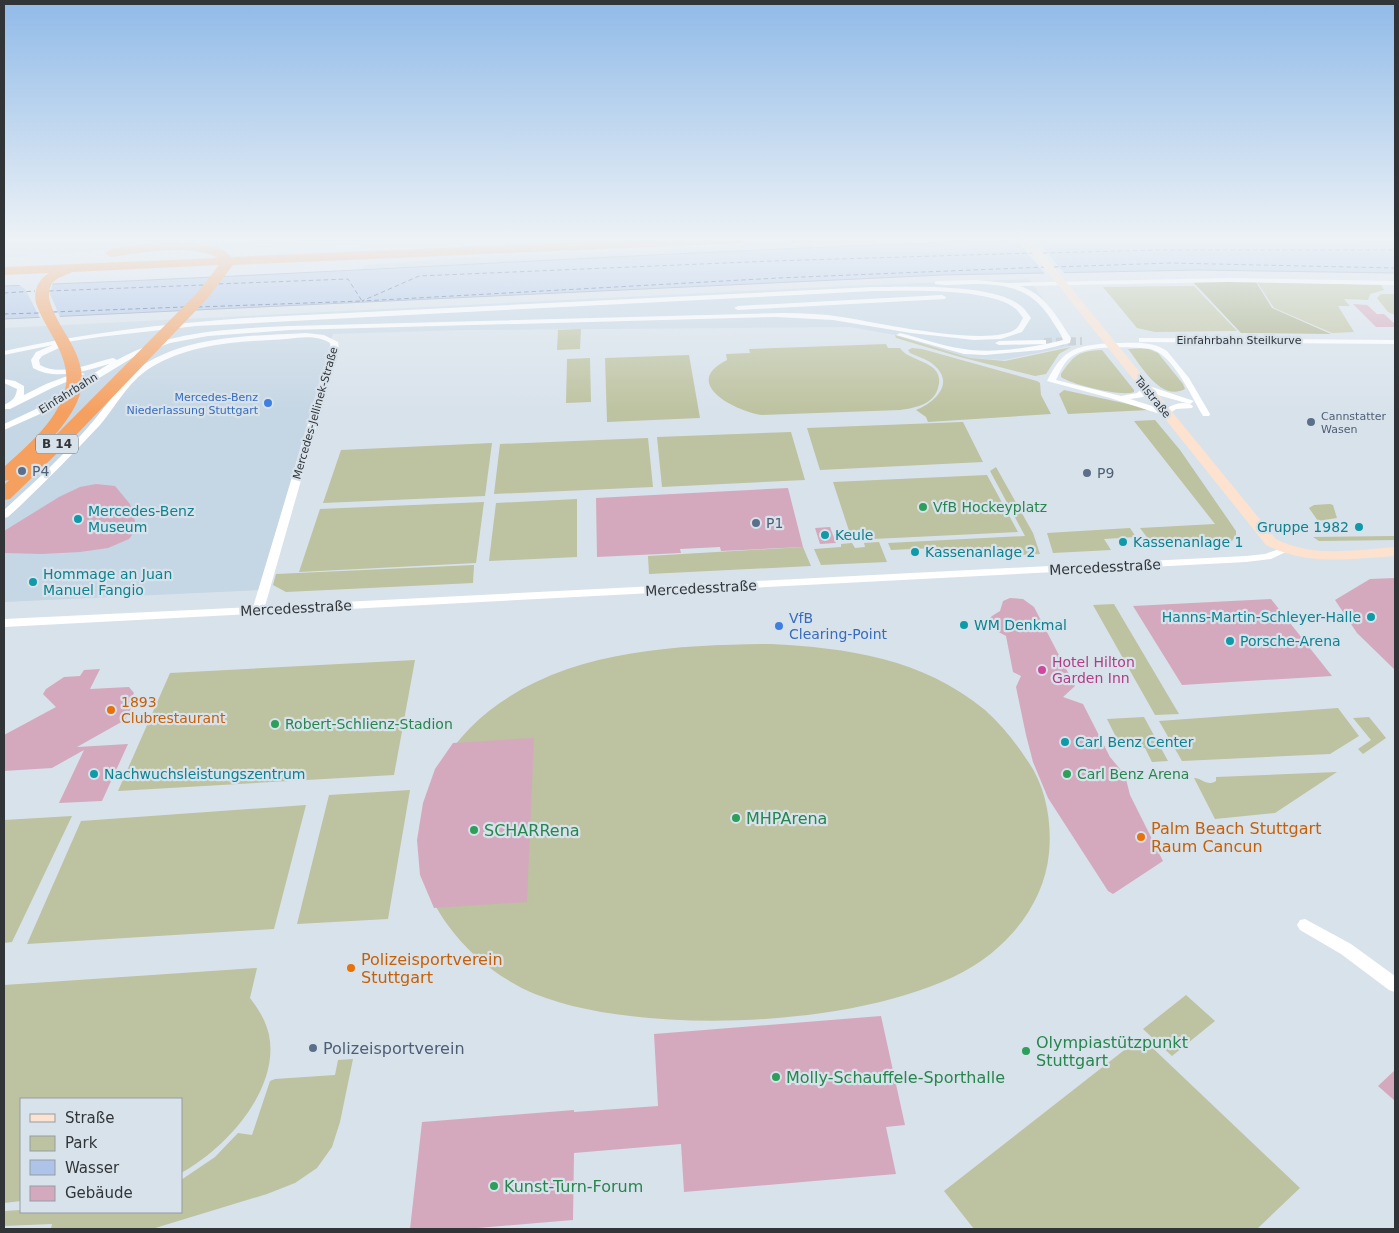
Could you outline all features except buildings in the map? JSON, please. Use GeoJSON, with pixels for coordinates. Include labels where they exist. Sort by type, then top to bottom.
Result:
{"type":"FeatureCollection","features":[{"type":"Feature","properties":{"kind":"highway","name":"B 14"},"geometry":{"type":"LineString","coordinates":[[4,476],[48,432],[62,413],[73,390],[75,381],[72,365],[43,302],[38,297]]}},
{"type":"Feature","properties":{"kind":"highway"},"geometry":{"type":"LineString","coordinates":[[42,297],[43,302]]}},
{"type":"Feature","properties":{"kind":"highway","name":"B 14"},"geometry":{"type":"LineString","coordinates":[[4,495],[73,428],[201,297]]}},
{"type":"Feature","properties":{"kind":"main road","name":"Talstraße"},"geometry":{"type":"LineString","coordinates":[[1073,297],[1266,536],[1285,550]]}},
{"type":"Feature","properties":{"kind":"main road","name":"Mercedesstraße"},"geometry":{"type":"LineString","coordinates":[[1285,550],[1314,555],[1395,552]]}},
{"type":"Feature","properties":{"kind":"street","name":"Einfahrbahn"},"geometry":{"type":"LineString","coordinates":[[4,353],[49,342],[166,326],[720,297]]}},
{"type":"Feature","properties":{"kind":"street","name":"Einfahrbahn"},"geometry":{"type":"LineString","coordinates":[[254,320],[308,323],[751,308],[958,297]]}},
{"type":"Feature","properties":{"kind":"street","name":"Einfahrbahn"},"geometry":{"type":"LineString","coordinates":[[972,297],[1009,302]]}},
{"type":"Feature","properties":{"kind":"street","name":"Einfahrbahn"},"geometry":{"type":"LineString","coordinates":[[107,333],[45,351],[36,357],[36,366],[48,371],[78,369],[160,343],[193,335],[254,330],[776,315],[843,319],[971,338],[1007,336],[1026,326],[1027,318],[1020,309],[1009,302],[992,297]]}},
{"type":"Feature","properties":{"kind":"street"},"geometry":{"type":"LineString","coordinates":[[843,319],[964,352],[989,353],[1041,348],[1067,341],[1067,338],[1048,310],[1035,297]]}},
{"type":"Feature","properties":{"kind":"street"},"geometry":{"type":"LineString","coordinates":[[902,329],[968,342],[1044,342]]}},
{"type":"Feature","properties":{"kind":"street","name":"Mercedes-Jellinek-Straße"},"geometry":{"type":"LineString","coordinates":[[4,515],[70,452],[138,373],[153,363],[182,351],[229,341],[312,336],[330,338],[334,342],[335,348],[258,610]]}},
{"type":"Feature","properties":{"kind":"street","name":"Einfahrbahn Steilkurve"},"geometry":{"type":"LineString","coordinates":[[1082,341],[1241,339],[1395,342]]}},
{"type":"Feature","properties":{"kind":"street"},"geometry":{"type":"LineString","coordinates":[[1142,345],[1161,350],[1189,384],[1192,399],[1166,413],[1128,400],[1051,381],[1066,357],[1072,352],[1094,348],[1142,345]]}},
{"type":"Feature","properties":{"kind":"street","name":"Einfahrbahn"},"geometry":{"type":"LineString","coordinates":[[4,426],[42,410],[140,350]]}},
{"type":"Feature","properties":{"kind":"street","name":"Einfahrbahn"},"geometry":{"type":"LineString","coordinates":[[6,408],[54,384],[129,356]]}},
{"type":"Feature","properties":{"kind":"street"},"geometry":{"type":"LineString","coordinates":[[4,381],[17,385],[21,392],[15,402],[6,408]]}},
{"type":"Feature","properties":{"kind":"street","name":"Talstraße"},"geometry":{"type":"LineString","coordinates":[[1189,384],[1187,391],[1192,399]]}},
{"type":"Feature","properties":{"kind":"street"},"geometry":{"type":"LineString","coordinates":[[1113,396],[1135,396],[1142,394],[1146,388]]}},
{"type":"Feature","properties":{"kind":"street"},"geometry":{"type":"LineString","coordinates":[[1146,388],[1192,399]]}},
{"type":"Feature","properties":{"kind":"street"},"geometry":{"type":"LineString","coordinates":[[1146,388],[1162,390],[1192,399]]}},
{"type":"Feature","properties":{"kind":"street"},"geometry":{"type":"LineString","coordinates":[[1128,400],[1145,401],[1146,388]]}},
{"type":"Feature","properties":{"kind":"street","name":"Mercedesstraße"},"geometry":{"type":"LineString","coordinates":[[4,623],[1264,558],[1285,550]]}},
{"type":"Feature","properties":{"kind":"street"},"geometry":{"type":"LineString","coordinates":[[1305,925],[1346,949],[1395,985]]}},
{"type":"Feature","properties":{"kind":"shaded area"},"geometry":{"type":"Polygon","coordinates":[[[634,297],[1041,297],[1076,345],[1004,360],[970,358],[895,335],[850,327],[463,330],[333,334],[259,590],[4,602],[4,328],[634,297]]]}},
{"type":"Feature","properties":{"kind":"green space"},"geometry":{"type":"Polygon","coordinates":[[[1111,297],[1204,297],[1237,331],[1155,332],[1137,328],[1111,297]]]}},
{"type":"Feature","properties":{"kind":"green space"},"geometry":{"type":"Polygon","coordinates":[[[1207,297],[1265,297],[1272,308],[1331,334],[1241,333],[1207,297]]]}},
{"type":"Feature","properties":{"kind":"green space"},"geometry":{"type":"Polygon","coordinates":[[[1267,297],[1369,297],[1368,300],[1344,299],[1350,306],[1338,306],[1354,332],[1332,333],[1274,308],[1267,297]]]}},
{"type":"Feature","properties":{"kind":"green space"},"geometry":{"type":"Polygon","coordinates":[[[1395,297],[1395,315],[1388,312],[1377,298],[1395,297]]]}},
{"type":"Feature","properties":{"kind":"green space"},"geometry":{"type":"Polygon","coordinates":[[[581,329],[580,349],[557,350],[558,330],[581,329]]]}},
{"type":"Feature","properties":{"kind":"green space"},"geometry":{"type":"Polygon","coordinates":[[[895,335],[970,358],[1005,361],[1071,347],[1059,354],[1046,374],[1035,376],[960,357],[896,338],[895,335]]]}},
{"type":"Feature","properties":{"kind":"green space"},"geometry":{"type":"Polygon","coordinates":[[[886,344],[888,348],[900,348],[938,373],[937,391],[931,400],[916,407],[900,410],[762,415],[727,402],[717,395],[710,386],[709,378],[714,369],[727,360],[726,354],[750,353],[749,349],[886,344]]]}},
{"type":"Feature","properties":{"kind":"green space"},"geometry":{"type":"Polygon","coordinates":[[[912,348],[922,349],[1037,381],[1040,383],[1041,395],[1051,414],[928,422],[926,417],[916,410],[939,394],[942,388],[942,375],[934,365],[910,353],[908,350],[912,348]]]}},
{"type":"Feature","properties":{"kind":"green space"},"geometry":{"type":"Polygon","coordinates":[[[1146,348],[1158,353],[1185,389],[1176,392],[1159,386],[1145,372],[1128,349],[1146,348]]]}},
{"type":"Feature","properties":{"kind":"green space"},"geometry":{"type":"Polygon","coordinates":[[[1102,350],[1134,392],[1119,393],[1097,389],[1061,377],[1061,374],[1077,355],[1102,350]]]}},
{"type":"Feature","properties":{"kind":"green space"},"geometry":{"type":"Polygon","coordinates":[[[689,355],[700,418],[607,422],[605,358],[689,355]]]}},
{"type":"Feature","properties":{"kind":"green space"},"geometry":{"type":"Polygon","coordinates":[[[590,358],[591,402],[566,403],[567,359],[590,358]]]}},
{"type":"Feature","properties":{"kind":"green space"},"geometry":{"type":"Polygon","coordinates":[[[1064,390],[1148,410],[1068,414],[1059,394],[1064,390]]]}},
{"type":"Feature","properties":{"kind":"green space"},"geometry":{"type":"Polygon","coordinates":[[[1155,420],[1180,450],[1236,531],[1232,541],[1222,545],[1155,548],[1140,528],[1215,524],[1134,421],[1155,420]]]}},
{"type":"Feature","properties":{"kind":"green space"},"geometry":{"type":"Polygon","coordinates":[[[963,422],[983,462],[820,470],[807,428],[963,422]]]}},
{"type":"Feature","properties":{"kind":"green space"},"geometry":{"type":"Polygon","coordinates":[[[791,432],[805,480],[662,487],[657,437],[791,432]]]}},
{"type":"Feature","properties":{"kind":"green space"},"geometry":{"type":"Polygon","coordinates":[[[648,438],[653,487],[494,494],[500,444],[648,438]]]}},
{"type":"Feature","properties":{"kind":"green space"},"geometry":{"type":"Polygon","coordinates":[[[492,443],[485,496],[323,503],[341,450],[492,443]]]}},
{"type":"Feature","properties":{"kind":"green space"},"geometry":{"type":"Polygon","coordinates":[[[996,467],[1033,533],[1040,554],[940,559],[935,548],[891,550],[888,543],[1025,536],[990,471],[996,467]]]}},
{"type":"Feature","properties":{"kind":"green space","name":"VfB Hockeyplatz"},"geometry":{"type":"Polygon","coordinates":[[[987,475],[1018,532],[852,540],[833,482],[987,475]]]}},
{"type":"Feature","properties":{"kind":"green space"},"geometry":{"type":"Polygon","coordinates":[[[577,499],[577,557],[489,561],[496,503],[577,499]]]}},
{"type":"Feature","properties":{"kind":"green space"},"geometry":{"type":"Polygon","coordinates":[[[484,502],[476,563],[299,572],[320,509],[484,502]]]}},
{"type":"Feature","properties":{"kind":"green space"},"geometry":{"type":"Polygon","coordinates":[[[1314,505],[1333,505],[1337,518],[1318,521],[1309,508],[1314,505]]]}},
{"type":"Feature","properties":{"kind":"green space"},"geometry":{"type":"Polygon","coordinates":[[[1130,528],[1136,537],[1104,539],[1111,550],[1053,553],[1047,533],[1130,528]]]}},
{"type":"Feature","properties":{"kind":"green space"},"geometry":{"type":"Polygon","coordinates":[[[1394,536],[1395,540],[1319,541],[1313,537],[1394,536]]]}},
{"type":"Feature","properties":{"kind":"green space"},"geometry":{"type":"Polygon","coordinates":[[[879,542],[887,562],[821,565],[814,549],[841,547],[841,544],[852,543],[855,548],[865,547],[864,543],[879,542]]]}},
{"type":"Feature","properties":{"kind":"green space"},"geometry":{"type":"Polygon","coordinates":[[[803,547],[811,566],[649,574],[648,556],[803,547]]]}},
{"type":"Feature","properties":{"kind":"green space"},"geometry":{"type":"Polygon","coordinates":[[[474,565],[473,583],[286,592],[273,585],[276,574],[474,565]]]}},
{"type":"Feature","properties":{"kind":"green space"},"geometry":{"type":"Polygon","coordinates":[[[1114,604],[1179,714],[1155,715],[1093,605],[1114,604]]]}},
{"type":"Feature","properties":{"kind":"green space","name":"MHPArena"},"geometry":{"type":"Polygon","coordinates":[[[770,644],[855,653],[910,667],[936,678],[961,692],[985,710],[1008,734],[1034,770],[1039,781],[1046,805],[1050,841],[1042,885],[1027,914],[1006,940],[981,961],[938,983],[886,1001],[826,1012],[762,1019],[698,1021],[637,1017],[581,1008],[535,994],[522,988],[475,956],[447,924],[429,892],[423,872],[437,774],[450,752],[470,728],[501,702],[535,683],[572,668],[610,658],[650,651],[690,647],[770,644]]]}},
{"type":"Feature","properties":{"kind":"green space","name":"Robert-Schlienz-Stadion"},"geometry":{"type":"Polygon","coordinates":[[[415,660],[394,775],[118,791],[170,673],[415,660]]]}},
{"type":"Feature","properties":{"kind":"green space"},"geometry":{"type":"Polygon","coordinates":[[[1338,708],[1359,736],[1330,754],[1182,761],[1159,721],[1338,708]]]}},
{"type":"Feature","properties":{"kind":"green space"},"geometry":{"type":"Polygon","coordinates":[[[1144,717],[1168,761],[1152,762],[1145,748],[1122,749],[1107,719],[1144,717]]]}},
{"type":"Feature","properties":{"kind":"green space"},"geometry":{"type":"Polygon","coordinates":[[[1369,717],[1386,738],[1363,754],[1358,749],[1371,740],[1353,718],[1369,717]]]}},
{"type":"Feature","properties":{"kind":"green space"},"geometry":{"type":"Polygon","coordinates":[[[1337,772],[1275,813],[1215,819],[1194,778],[1207,783],[1213,783],[1216,781],[1216,777],[1337,772]]]}},
{"type":"Feature","properties":{"kind":"green space"},"geometry":{"type":"Polygon","coordinates":[[[410,790],[388,919],[297,924],[329,795],[410,790]]]}},
{"type":"Feature","properties":{"kind":"green space"},"geometry":{"type":"Polygon","coordinates":[[[306,805],[274,929],[27,944],[81,821],[306,805]]]}},
{"type":"Feature","properties":{"kind":"green space"},"geometry":{"type":"Polygon","coordinates":[[[72,816],[12,942],[4,943],[4,820],[72,816]]]}},
{"type":"Feature","properties":{"kind":"green space"},"geometry":{"type":"Polygon","coordinates":[[[257,968],[250,998],[266,1025],[269,1035],[270,1056],[266,1076],[258,1097],[246,1116],[215,1149],[182,1172],[182,1098],[20,1098],[20,1201],[4,1203],[4,985],[257,968]]]}},
{"type":"Feature","properties":{"kind":"green space"},"geometry":{"type":"Polygon","coordinates":[[[1186,995],[1215,1021],[1172,1056],[1143,1029],[1186,995]]]}},
{"type":"Feature","properties":{"kind":"green space"},"geometry":{"type":"Polygon","coordinates":[[[1141,1037],[1300,1188],[1257,1229],[974,1229],[944,1191],[1141,1037]]]}},
{"type":"Feature","properties":{"kind":"green space"},"geometry":{"type":"Polygon","coordinates":[[[353,1059],[340,1122],[332,1147],[317,1168],[295,1183],[267,1194],[152,1229],[51,1229],[52,1224],[4,1226],[4,1211],[20,1210],[20,1213],[182,1213],[182,1179],[215,1157],[238,1133],[252,1135],[270,1081],[275,1079],[335,1075],[338,1060],[353,1059]]]}},
{"type":"Feature","properties":{"kind":"water"},"geometry":{"type":"Polygon","coordinates":[[[4,297],[483,297],[4,319],[4,297]]]}},
{"type":"Feature","properties":{"kind":"pier"},"geometry":{"type":"Polygon","coordinates":[[[29,297],[51,297],[61,319],[41,320],[29,297]]]}},
{"type":"Feature","properties":{"kind":"ferry route"},"geometry":{"type":"LineString","coordinates":[[359,297],[362,301]]}},
{"type":"Feature","properties":{"kind":"ferry route"},"geometry":{"type":"LineString","coordinates":[[362,301],[372,297]]}},
{"type":"Feature","properties":{"kind":"ferry route"},"geometry":{"type":"LineString","coordinates":[[362,301],[443,297]]}},
{"type":"Feature","properties":{"kind":"ferry route"},"geometry":{"type":"LineString","coordinates":[[198,307],[362,301]]}},
{"type":"Feature","properties":{"kind":"ferry route"},"geometry":{"type":"LineString","coordinates":[[53,312],[184,307]]}},
{"type":"Feature","properties":{"kind":"ferry route"},"geometry":{"type":"LineString","coordinates":[[4,314],[39,313]]}},
{"type":"Feature","properties":{"kind":"tunnel"},"geometry":{"type":"LineString","coordinates":[[1044,342],[1082,341]]}},
{"type":"Feature","properties":{"kind":"place","name":"Mercedes-Benz Niederlassung Stuttgart"},"geometry":{"type":"Point","coordinates":[268,403]}},
{"type":"Feature","properties":{"kind":"place","name":"Cannstatter Wasen"},"geometry":{"type":"Point","coordinates":[1311,422]}},
{"type":"Feature","properties":{"kind":"place","name":"P4"},"geometry":{"type":"Point","coordinates":[22,471]}},
{"type":"Feature","properties":{"kind":"place","name":"P9"},"geometry":{"type":"Point","coordinates":[1087,473]}},
{"type":"Feature","properties":{"kind":"place","name":"VfB Hockeyplatz"},"geometry":{"type":"Point","coordinates":[923,507]}},
{"type":"Feature","properties":{"kind":"place","name":"Mercedes-Benz Museum"},"geometry":{"type":"Point","coordinates":[78,519]}},
{"type":"Feature","properties":{"kind":"place","name":"P1"},"geometry":{"type":"Point","coordinates":[756,523]}},
{"type":"Feature","properties":{"kind":"place","name":"Gruppe 1982"},"geometry":{"type":"Point","coordinates":[1359,527]}},
{"type":"Feature","properties":{"kind":"place","name":"Keule"},"geometry":{"type":"Point","coordinates":[825,535]}},
{"type":"Feature","properties":{"kind":"place","name":"Kassenanlage 1"},"geometry":{"type":"Point","coordinates":[1123,542]}},
{"type":"Feature","properties":{"kind":"place","name":"Kassenanlage 2"},"geometry":{"type":"Point","coordinates":[915,552]}},
{"type":"Feature","properties":{"kind":"place","name":"Hommage an Juan Manuel Fangio"},"geometry":{"type":"Point","coordinates":[33,582]}},
{"type":"Feature","properties":{"kind":"place","name":"Hanns-Martin-Schleyer-Halle"},"geometry":{"type":"Point","coordinates":[1371,617]}},
{"type":"Feature","properties":{"kind":"place","name":"WM Denkmal"},"geometry":{"type":"Point","coordinates":[964,625]}},
{"type":"Feature","properties":{"kind":"place","name":"VfB Clearing-Point"},"geometry":{"type":"Point","coordinates":[779,626]}},
{"type":"Feature","properties":{"kind":"place","name":"Porsche-Arena"},"geometry":{"type":"Point","coordinates":[1230,641]}},
{"type":"Feature","properties":{"kind":"place","name":"Hotel Hilton Garden Inn"},"geometry":{"type":"Point","coordinates":[1042,670]}},
{"type":"Feature","properties":{"kind":"place","name":"1893 Clubrestaurant"},"geometry":{"type":"Point","coordinates":[111,710]}},
{"type":"Feature","properties":{"kind":"place","name":"Robert-Schlienz-Stadion"},"geometry":{"type":"Point","coordinates":[275,724]}},
{"type":"Feature","properties":{"kind":"place","name":"Carl Benz Center"},"geometry":{"type":"Point","coordinates":[1065,742]}},
{"type":"Feature","properties":{"kind":"place","name":"Nachwuchsleistungszentrum"},"geometry":{"type":"Point","coordinates":[94,774]}},
{"type":"Feature","properties":{"kind":"place","name":"Carl Benz Arena"},"geometry":{"type":"Point","coordinates":[1067,774]}},
{"type":"Feature","properties":{"kind":"place","name":"MHPArena"},"geometry":{"type":"Point","coordinates":[736,818]}},
{"type":"Feature","properties":{"kind":"place","name":"SCHARRena"},"geometry":{"type":"Point","coordinates":[474,830]}},
{"type":"Feature","properties":{"kind":"place","name":"Palm Beach Stuttgart Raum Cancun"},"geometry":{"type":"Point","coordinates":[1141,837]}},
{"type":"Feature","properties":{"kind":"place","name":"Polizeisportverein Stuttgart"},"geometry":{"type":"Point","coordinates":[351,968]}},
{"type":"Feature","properties":{"kind":"place","name":"Polizeisportverein"},"geometry":{"type":"Point","coordinates":[313,1048]}},
{"type":"Feature","properties":{"kind":"place","name":"Olympiastützpunkt Stuttgart"},"geometry":{"type":"Point","coordinates":[1026,1051]}},
{"type":"Feature","properties":{"kind":"place","name":"Molly-Schauffele-Sporthalle"},"geometry":{"type":"Point","coordinates":[776,1077]}},
{"type":"Feature","properties":{"kind":"place","name":"Kunst-Turn-Forum"},"geometry":{"type":"Point","coordinates":[494,1186]}}]}
